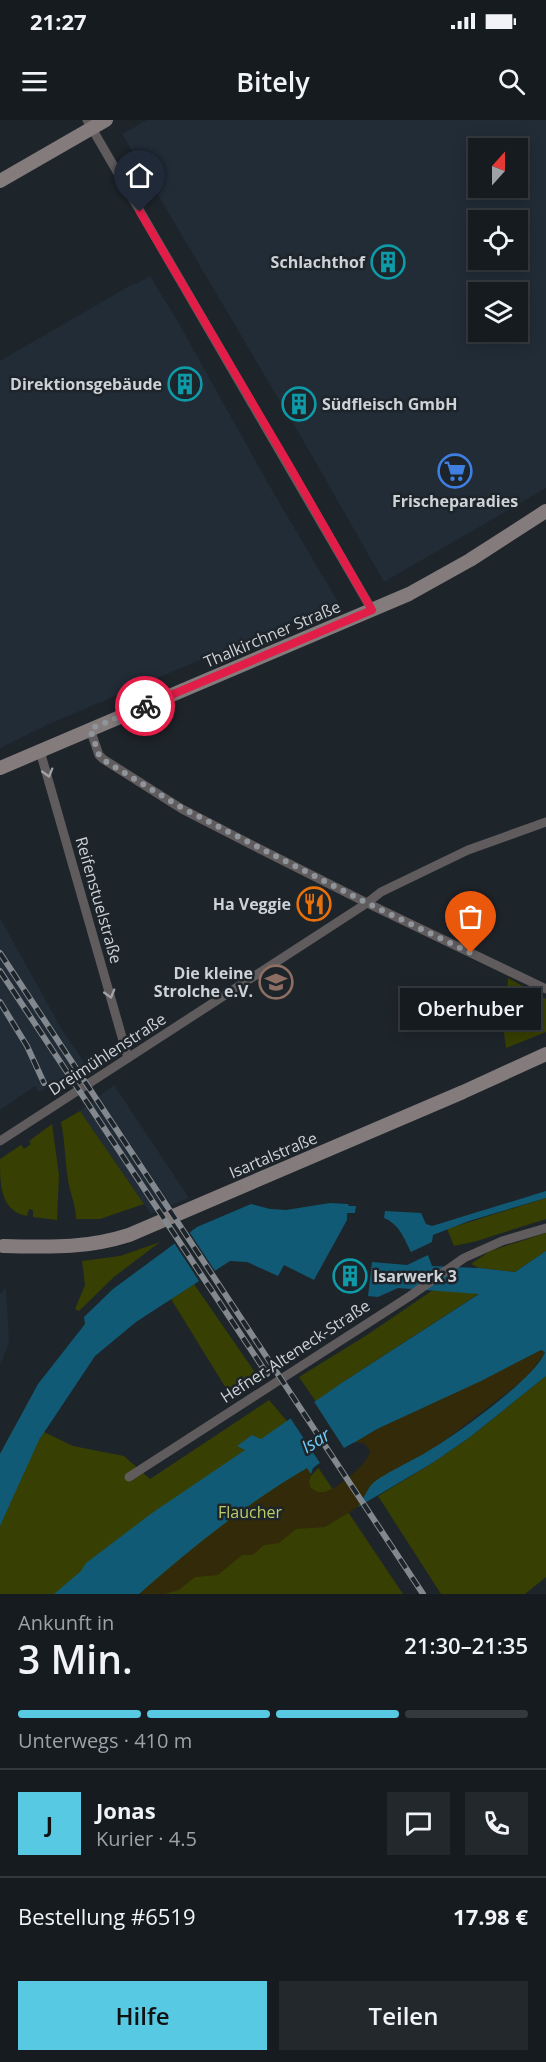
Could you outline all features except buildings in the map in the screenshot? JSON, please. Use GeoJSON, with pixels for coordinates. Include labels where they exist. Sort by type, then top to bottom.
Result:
{"type":"FeatureCollection","features":[{"type":"Feature","properties":{"kind":"street"},"geometry":{"type":"LineString","coordinates":[[0,181],[89,124],[106,120]]}},
{"type":"Feature","properties":{"kind":"street"},"geometry":{"type":"LineString","coordinates":[[89,124],[372,610]]}},
{"type":"Feature","properties":{"kind":"street","name":"Thalkirchner Straße"},"geometry":{"type":"LineString","coordinates":[[0,768],[409,594],[446,574],[546,511]]}},
{"type":"Feature","properties":{"kind":"street"},"geometry":{"type":"LineString","coordinates":[[90,729],[101,757],[182,808],[367,903],[546,989]]}},
{"type":"Feature","properties":{"kind":"street","name":"Reifenstuelstraße"},"geometry":{"type":"LineString","coordinates":[[40,751],[128,1058]]}},
{"type":"Feature","properties":{"kind":"street","name":"Dreimühlenstraße"},"geometry":{"type":"LineString","coordinates":[[0,1141],[381,892],[468,850],[546,822]]}},
{"type":"Feature","properties":{"kind":"street","name":"Isartalstraße"},"geometry":{"type":"LineString","coordinates":[[1,1246],[75,1246],[104,1243],[129,1235],[463,1092],[546,1054]]}},
{"type":"Feature","properties":{"kind":"street","name":"Hefner-Alteneck-Straße"},"geometry":{"type":"LineString","coordinates":[[129,1477],[410,1296],[456,1263],[502,1240],[546,1228]]}},
{"type":"Feature","properties":{"kind":"shaded area"},"geometry":{"type":"Polygon","coordinates":[[[147,120],[546,120],[546,488],[384,582],[122,134],[147,120]]]}},
{"type":"Feature","properties":{"kind":"shaded area"},"geometry":{"type":"Polygon","coordinates":[[[150,276],[338,602],[51,723],[0,748],[0,361],[150,276]]]}},
{"type":"Feature","properties":{"kind":"shaded area"},"geometry":{"type":"Polygon","coordinates":[[[0,918],[62,1030],[86,1065],[39,1092],[35,1086],[0,1110],[0,918]]]}},
{"type":"Feature","properties":{"kind":"shaded area"},"geometry":{"type":"Polygon","coordinates":[[[114,1085],[189,1198],[151,1214],[80,1111],[114,1085]]]}},
{"type":"Feature","properties":{"kind":"shaded area"},"geometry":{"type":"Polygon","coordinates":[[[6,1288],[9,1343],[0,1365],[0,1294],[6,1288]]]}},
{"type":"Feature","properties":{"kind":"green space"},"geometry":{"type":"Polygon","coordinates":[[[508,978],[546,999],[546,1032],[506,1048],[504,1033],[508,978]]]}},
{"type":"Feature","properties":{"kind":"green space"},"geometry":{"type":"Polygon","coordinates":[[[80,1111],[144,1204],[100,1219],[76,1219],[68,1180],[61,1122],[80,1111]]]}},
{"type":"Feature","properties":{"kind":"green space"},"geometry":{"type":"Polygon","coordinates":[[[52,1124],[59,1175],[57,1220],[33,1217],[33,1210],[29,1209],[27,1216],[11,1208],[3,1195],[0,1178],[0,1159],[21,1145],[24,1149],[31,1144],[29,1141],[52,1124]]]}},
{"type":"Feature","properties":{"kind":"green space"},"geometry":{"type":"Polygon","coordinates":[[[546,1198],[546,1219],[454,1246],[447,1229],[546,1198]]]}},
{"type":"Feature","properties":{"kind":"green space"},"geometry":{"type":"Polygon","coordinates":[[[546,1233],[546,1251],[515,1272],[479,1268],[471,1264],[490,1251],[546,1233]]]}},
{"type":"Feature","properties":{"kind":"green space"},"geometry":{"type":"Polygon","coordinates":[[[160,1242],[114,1277],[79,1311],[75,1309],[85,1285],[82,1261],[120,1256],[160,1242]]]}},
{"type":"Feature","properties":{"kind":"green space"},"geometry":{"type":"Polygon","coordinates":[[[194,1284],[261,1381],[232,1398],[171,1299],[194,1284]]]}},
{"type":"Feature","properties":{"kind":"green space"},"geometry":{"type":"Polygon","coordinates":[[[433,1290],[480,1293],[316,1402],[299,1377],[367,1335],[433,1290]]]}},
{"type":"Feature","properties":{"kind":"green space"},"geometry":{"type":"Polygon","coordinates":[[[546,1376],[546,1577],[525,1594],[441,1594],[378,1496],[470,1437],[546,1376]]]}},
{"type":"Feature","properties":{"kind":"green space","name":"Flaucher"},"geometry":{"type":"Polygon","coordinates":[[[269,1400],[287,1421],[403,1594],[0,1594],[0,1454],[14,1428],[39,1440],[44,1432],[73,1446],[124,1456],[150,1479],[269,1400]]]}},
{"type":"Feature","properties":{"kind":"sand"},"geometry":{"type":"Polygon","coordinates":[[[541,1350],[546,1352],[526,1378],[358,1507],[325,1527],[296,1529],[279,1543],[264,1545],[253,1555],[242,1555],[218,1575],[195,1577],[179,1590],[164,1594],[139,1594],[220,1527],[285,1481],[307,1468],[311,1474],[309,1482],[311,1488],[320,1492],[329,1490],[351,1475],[368,1456],[370,1451],[364,1443],[353,1443],[377,1429],[541,1350]]]}},
{"type":"Feature","properties":{"kind":"water"},"geometry":{"type":"Polygon","coordinates":[[[546,1191],[546,1198],[469,1221],[433,1235],[432,1242],[411,1252],[397,1228],[384,1218],[385,1211],[421,1213],[426,1224],[432,1226],[546,1191]]]}},
{"type":"Feature","properties":{"kind":"water"},"geometry":{"type":"Polygon","coordinates":[[[330,1203],[356,1206],[355,1213],[347,1213],[347,1220],[314,1280],[284,1265],[278,1276],[247,1262],[230,1261],[136,1322],[95,1356],[39,1440],[0,1526],[0,1454],[38,1384],[85,1324],[84,1317],[113,1289],[197,1227],[251,1204],[286,1210],[330,1203]]]}},
{"type":"Feature","properties":{"kind":"water","name":"Isar"},"geometry":{"type":"Polygon","coordinates":[[[546,1251],[546,1376],[470,1437],[434,1462],[358,1507],[373,1483],[438,1445],[492,1407],[526,1377],[545,1352],[541,1350],[481,1381],[377,1429],[317,1465],[311,1474],[307,1468],[285,1481],[220,1527],[139,1594],[54,1594],[81,1571],[86,1563],[152,1513],[245,1450],[237,1446],[252,1435],[261,1439],[343,1382],[479,1294],[398,1288],[378,1297],[368,1296],[372,1262],[407,1265],[428,1255],[432,1266],[515,1272],[546,1251]]]}},
{"type":"Feature","properties":{"kind":"pier"},"geometry":{"type":"Polygon","coordinates":[[[188,1230],[217,1274],[201,1284],[173,1241],[188,1230]]]}},
{"type":"Feature","properties":{"kind":"pier"},"geometry":{"type":"Polygon","coordinates":[[[313,1400],[344,1448],[360,1442],[319,1467],[310,1477],[313,1468],[320,1463],[289,1416],[313,1400]]]}},
{"type":"Feature","properties":{"kind":"railway"},"geometry":{"type":"LineString","coordinates":[[0,953],[423,1594]]}},
{"type":"Feature","properties":{"kind":"railway"},"geometry":{"type":"LineString","coordinates":[[0,971],[267,1374]]}},
{"type":"Feature","properties":{"kind":"railway"},"geometry":{"type":"LineString","coordinates":[[0,1002],[27,1046],[44,1083]]}},
{"type":"Feature","properties":{"kind":"way so far"},"geometry":{"type":"LineString","coordinates":[[145,706],[90,729],[99,755],[105,761],[182,808],[258,848],[471,953]]}},
{"type":"Feature","properties":{"kind":"place","name":"Schlachthof"},"geometry":{"type":"Point","coordinates":[388,262]}},
{"type":"Feature","properties":{"kind":"place","name":"Direktionsgebäude"},"geometry":{"type":"Point","coordinates":[185,384]}},
{"type":"Feature","properties":{"kind":"place","name":"Südfleisch GmbH"},"geometry":{"type":"Point","coordinates":[299,404]}},
{"type":"Feature","properties":{"kind":"place","name":"Frischeparadies"},"geometry":{"type":"Point","coordinates":[455,471]}},
{"type":"Feature","properties":{"kind":"place","name":"Ha Veggie"},"geometry":{"type":"Point","coordinates":[314,904]}},
{"type":"Feature","properties":{"kind":"place","name":"Oberhuber"},"geometry":{"type":"Point","coordinates":[471,953]}},
{"type":"Feature","properties":{"kind":"place","name":"Die kleine Strolche e.V."},"geometry":{"type":"Point","coordinates":[276,982]}},
{"type":"Feature","properties":{"kind":"place","name":"Isarwerk 3"},"geometry":{"type":"Point","coordinates":[350,1276]}},
{"type":"Feature","properties":{"kind":"route"},"geometry":{"type":"LineString","coordinates":[[140,212],[372,610],[145,706]]}}]}
